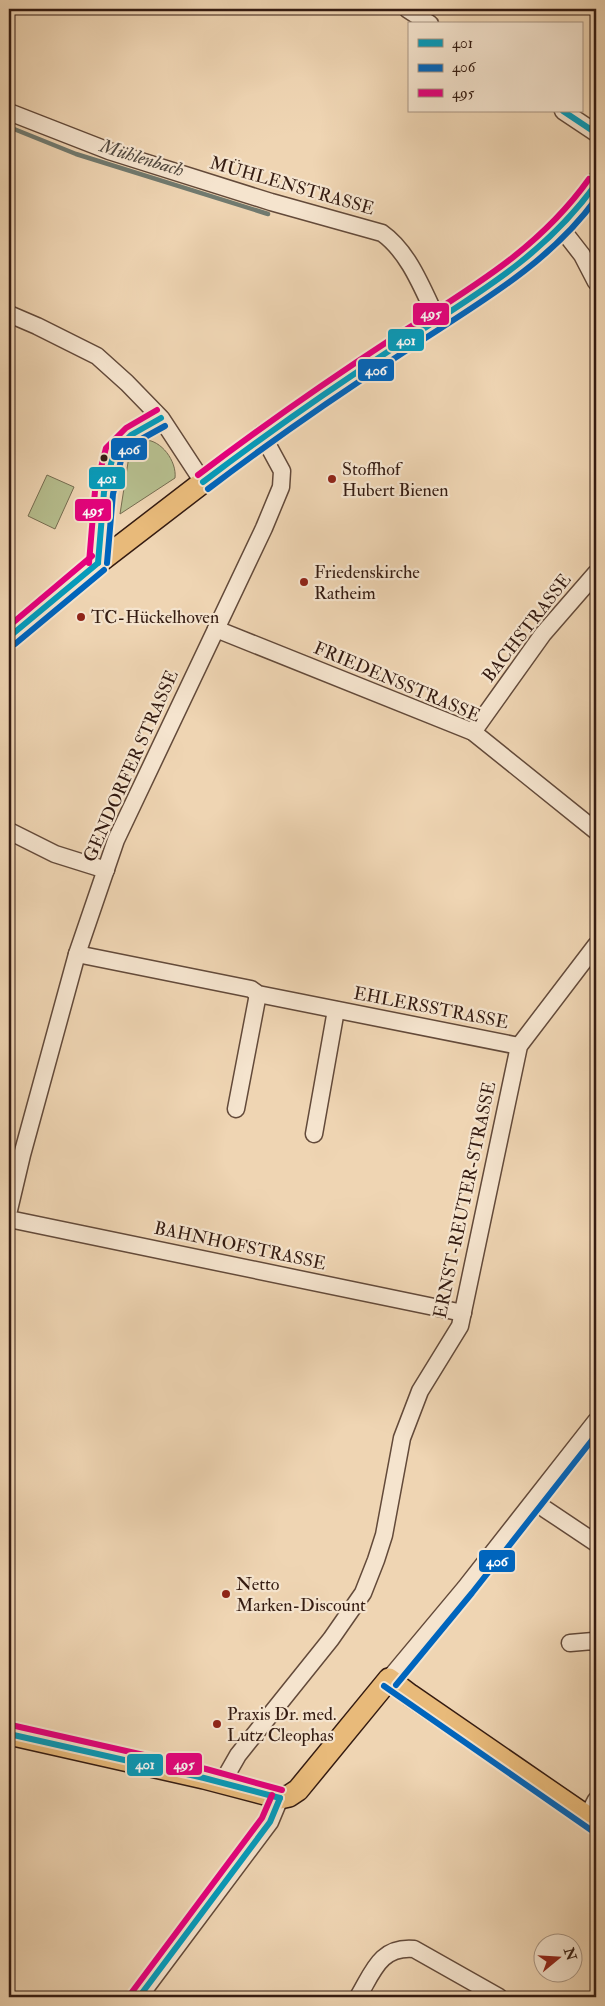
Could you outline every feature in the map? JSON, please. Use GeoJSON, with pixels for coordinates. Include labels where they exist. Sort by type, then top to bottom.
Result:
{"type":"FeatureCollection","features":[{"type":"Feature","properties":{"kind":"main road"},"geometry":{"type":"LineString","coordinates":[[9,637],[98,562],[263,436],[492,284],[561,228],[582,206],[596,184]]}},
{"type":"Feature","properties":{"kind":"main road"},"geometry":{"type":"LineString","coordinates":[[9,1734],[280,1798],[289,1796],[298,1790],[389,1679],[593,1813]]}},
{"type":"Feature","properties":{"kind":"street"},"geometry":{"type":"LineString","coordinates":[[407,9],[427,22]]}},
{"type":"Feature","properties":{"kind":"street","name":"MÜHLENSTRASSE"},"geometry":{"type":"LineString","coordinates":[[9,112],[109,151],[271,202],[382,233],[393,241],[410,267],[437,319]]}},
{"type":"Feature","properties":{"kind":"street"},"geometry":{"type":"LineString","coordinates":[[564,112],[596,133]]}},
{"type":"Feature","properties":{"kind":"street"},"geometry":{"type":"LineString","coordinates":[[561,228],[582,255],[596,282]]}},
{"type":"Feature","properties":{"kind":"street"},"geometry":{"type":"LineString","coordinates":[[9,314],[97,356],[161,418],[203,482]]}},
{"type":"Feature","properties":{"kind":"street","name":"GENDORFER STRASSE"},"geometry":{"type":"LineString","coordinates":[[9,1210],[15,1151],[77,954],[116,840],[264,528],[281,487],[282,471],[263,436]]}},
{"type":"Feature","properties":{"kind":"street","name":"BACHSTRASSE"},"geometry":{"type":"LineString","coordinates":[[473,732],[543,634],[596,573]]}},
{"type":"Feature","properties":{"kind":"street","name":"FRIEDENSSTRASSE"},"geometry":{"type":"LineString","coordinates":[[216,629],[473,732],[596,831]]}},
{"type":"Feature","properties":{"kind":"street"},"geometry":{"type":"LineString","coordinates":[[9,831],[54,854],[106,870]]}},
{"type":"Feature","properties":{"kind":"street","name":"ERNST-REUTER-STRASSE"},"geometry":{"type":"LineString","coordinates":[[222,1783],[238,1754],[332,1639],[363,1593],[384,1535],[402,1438],[420,1391],[460,1326],[519,1046],[596,945]]}},
{"type":"Feature","properties":{"kind":"street","name":"EHLERSSTRASSE"},"geometry":{"type":"LineString","coordinates":[[77,954],[251,989],[258,994],[519,1046]]}},
{"type":"Feature","properties":{"kind":"street"},"geometry":{"type":"LineString","coordinates":[[236,1109],[258,994]]}},
{"type":"Feature","properties":{"kind":"street","name":"EHLERSSTRASSE"},"geometry":{"type":"LineString","coordinates":[[314,1134],[336,1010]]}},
{"type":"Feature","properties":{"kind":"street","name":"BAHNHOFSTRASSE"},"geometry":{"type":"LineString","coordinates":[[9,1219],[463,1313]]}},
{"type":"Feature","properties":{"kind":"street"},"geometry":{"type":"LineString","coordinates":[[389,1679],[465,1588],[596,1421]]}},
{"type":"Feature","properties":{"kind":"street"},"geometry":{"type":"LineString","coordinates":[[545,1509],[596,1543]]}},
{"type":"Feature","properties":{"kind":"street"},"geometry":{"type":"LineString","coordinates":[[570,1643],[593,1641],[596,1643]]}},
{"type":"Feature","properties":{"kind":"street"},"geometry":{"type":"LineString","coordinates":[[139,1997],[270,1822],[280,1798]]}},
{"type":"Feature","properties":{"kind":"street"},"geometry":{"type":"LineString","coordinates":[[358,1997],[381,1959],[390,1951],[400,1948],[414,1949],[498,1997]]}},
{"type":"Feature","properties":{"kind":"green space"},"geometry":{"type":"Polygon","coordinates":[[[145,440],[157,444],[167,453],[175,471],[175,478],[120,514],[129,456],[137,443],[145,440]]]}},
{"type":"Feature","properties":{"kind":"green space"},"geometry":{"type":"Polygon","coordinates":[[[47,475],[74,487],[55,529],[28,516],[47,475]]]}},
{"type":"Feature","properties":{"kind":"waterway","name":"Mühlenbach"},"geometry":{"type":"LineString","coordinates":[[9,127],[76,154],[268,214]]}},
{"type":"Feature","properties":{"kind":"transit line","name":"401"},"geometry":{"type":"LineString","coordinates":[[564,112],[596,133]]}},
{"type":"Feature","properties":{"kind":"transit line","name":"495"},"geometry":{"type":"LineString","coordinates":[[198,475],[317,389],[498,269],[523,250],[546,228],[589,179]]}},
{"type":"Feature","properties":{"kind":"transit line","name":"401"},"geometry":{"type":"LineString","coordinates":[[203,482],[322,396],[503,275],[552,234],[575,211],[596,184]]}},
{"type":"Feature","properties":{"kind":"transit line","name":"406"},"geometry":{"type":"LineString","coordinates":[[208,489],[326,404],[478,304],[530,267],[576,224],[596,199]]}},
{"type":"Feature","properties":{"kind":"transit line","name":"495"},"geometry":{"type":"LineString","coordinates":[[89,563],[95,491],[106,448],[126,428],[157,410]]}},
{"type":"Feature","properties":{"kind":"transit line","name":"401"},"geometry":{"type":"LineString","coordinates":[[98,563],[104,492],[114,452],[131,435],[161,418]]}},
{"type":"Feature","properties":{"kind":"transit line","name":"406"},"geometry":{"type":"LineString","coordinates":[[107,563],[113,494],[122,456],[136,442],[165,426]]}},
{"type":"Feature","properties":{"kind":"transit line","name":"495"},"geometry":{"type":"LineString","coordinates":[[9,626],[92,556]]}},
{"type":"Feature","properties":{"kind":"transit line","name":"401"},"geometry":{"type":"LineString","coordinates":[[9,637],[98,563]]}},
{"type":"Feature","properties":{"kind":"transit line","name":"406"},"geometry":{"type":"LineString","coordinates":[[15,644],[104,570]]}},
{"type":"Feature","properties":{"kind":"transit line","name":"406"},"geometry":{"type":"LineString","coordinates":[[396,1685],[472,1593],[596,1435]]}},
{"type":"Feature","properties":{"kind":"transit line","name":"406"},"geometry":{"type":"LineString","coordinates":[[384,1686],[591,1830]]}},
{"type":"Feature","properties":{"kind":"transit line","name":"495"},"geometry":{"type":"LineString","coordinates":[[11,1725],[206,1769],[282,1790]]}},
{"type":"Feature","properties":{"kind":"transit line","name":"401"},"geometry":{"type":"LineString","coordinates":[[9,1734],[204,1778],[280,1798]]}},
{"type":"Feature","properties":{"kind":"transit line","name":"495"},"geometry":{"type":"LineString","coordinates":[[132,1992],[262,1818],[272,1795]]}},
{"type":"Feature","properties":{"kind":"transit line","name":"401"},"geometry":{"type":"LineString","coordinates":[[139,1997],[270,1822],[280,1798]]}},
{"type":"Feature","properties":{"kind":"place","name":"Stoffhof Hubert Bienen"},"geometry":{"type":"Point","coordinates":[332,479]}},
{"type":"Feature","properties":{"kind":"place","name":"Friedenskirche Ratheim"},"geometry":{"type":"Point","coordinates":[304,582]}},
{"type":"Feature","properties":{"kind":"place","name":"TC-Hückelhoven"},"geometry":{"type":"Point","coordinates":[81,617]}},
{"type":"Feature","properties":{"kind":"place","name":"Netto Marken-Discount"},"geometry":{"type":"Point","coordinates":[226,1594]}},
{"type":"Feature","properties":{"kind":"place","name":"Praxis Dr. med. Lutz Cleophas"},"geometry":{"type":"Point","coordinates":[217,1724]}}]}
